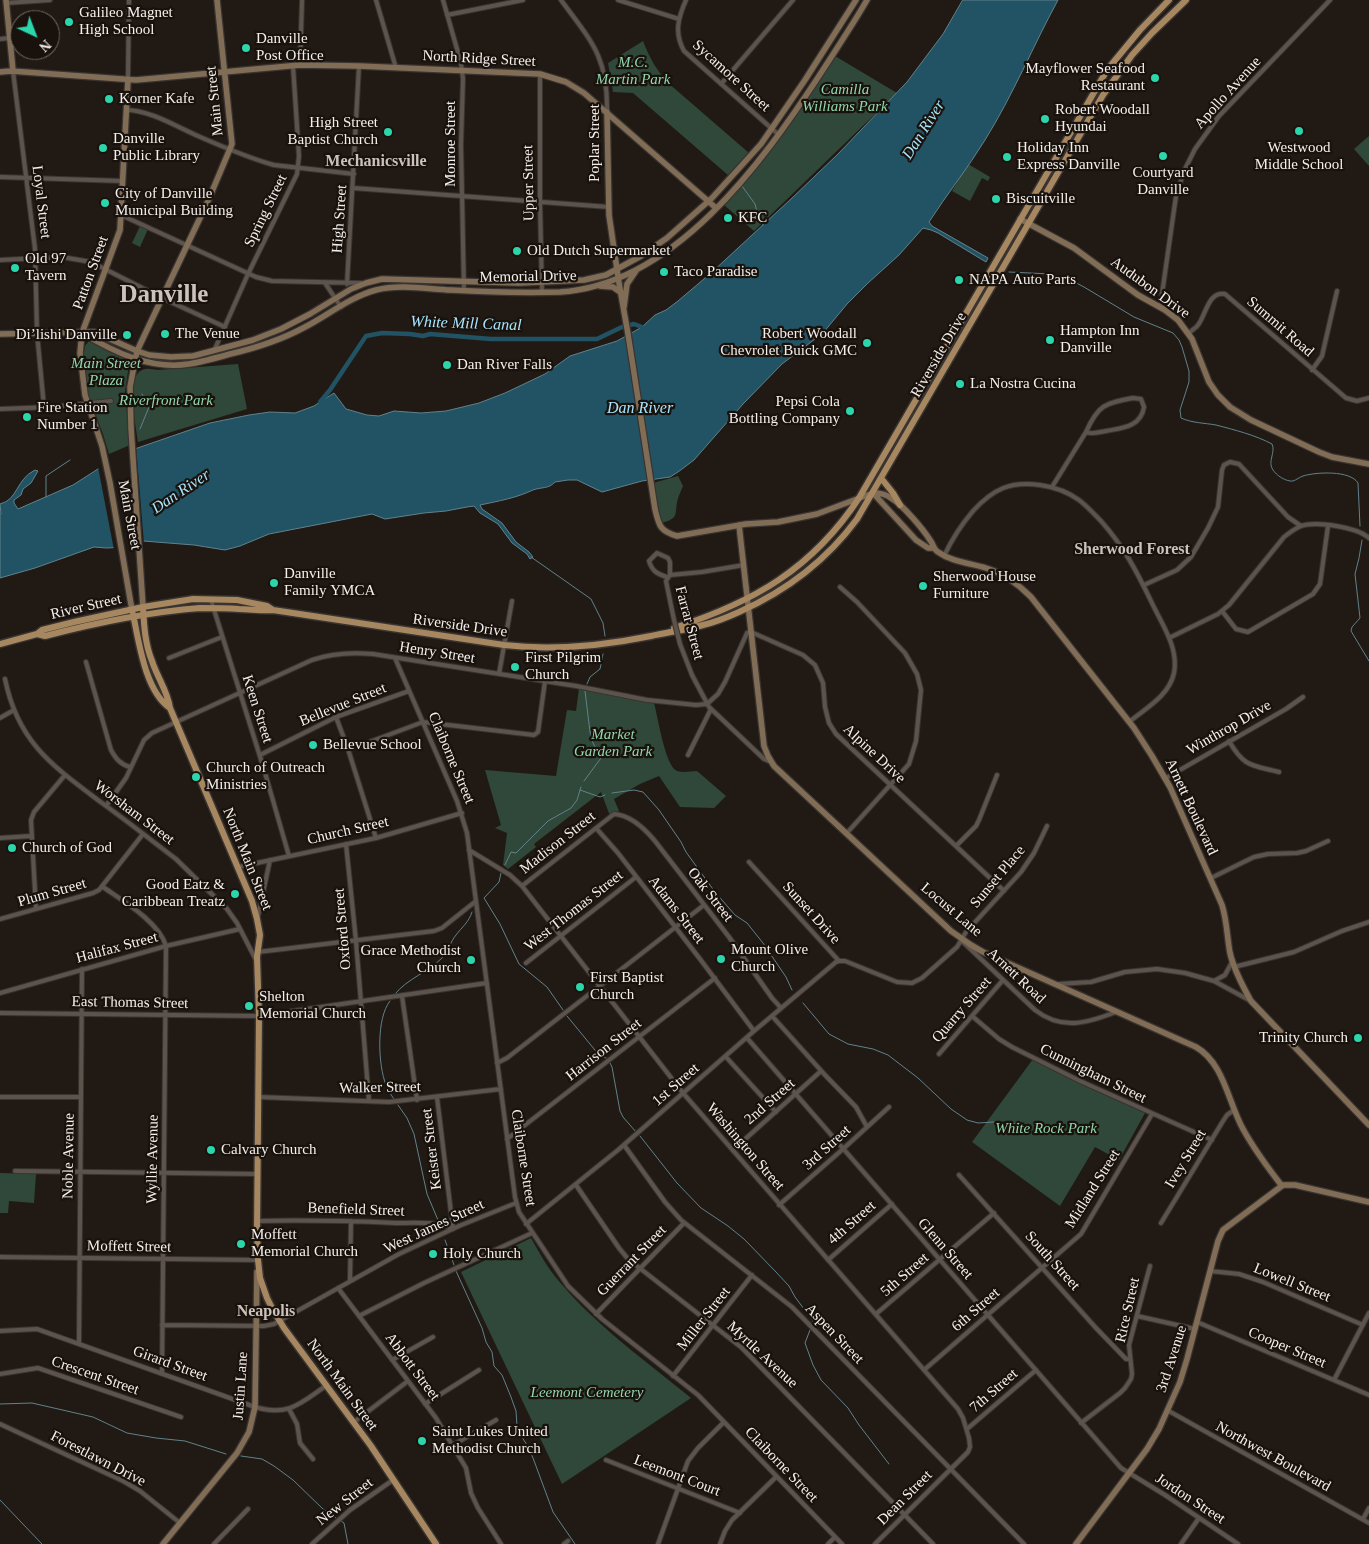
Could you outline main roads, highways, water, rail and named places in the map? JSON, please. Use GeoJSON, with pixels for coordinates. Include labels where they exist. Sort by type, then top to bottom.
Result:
{"type":"FeatureCollection","features":[{"type":"Feature","properties":{"kind":"main road","name":"Main Street"},"geometry":{"type":"LineString","coordinates":[[142,607],[130,387],[137,351],[230,150],[232,139],[217,0]]}},
{"type":"Feature","properties":{"kind":"main road","name":"Memorial Drive"},"geometry":{"type":"LineString","coordinates":[[0,334],[94,332],[137,351],[162,357],[193,356],[253,340],[286,327],[366,283],[382,279],[542,282],[592,279],[606,275],[659,244],[708,201],[742,166],[772,129],[856,0]]}},
{"type":"Feature","properties":{"kind":"main road","name":"Memorial Drive"},"geometry":{"type":"LineString","coordinates":[[82,332],[110,349],[135,358],[157,364],[189,364],[253,348],[288,336],[320,320],[362,295],[385,288],[542,292],[574,290],[618,278],[638,269],[666,252],[716,208],[758,162],[779,134],[867,0]]}},
{"type":"Feature","properties":{"kind":"main road","name":"Riverside Drive"},"geometry":{"type":"LineString","coordinates":[[644,638],[703,618],[748,598],[778,581],[814,553],[839,526],[859,498],[1107,70],[1140,30],[1169,0]]}},
{"type":"Feature","properties":{"kind":"main road","name":"Riverside Drive"},"geometry":{"type":"LineString","coordinates":[[143,615],[200,608],[273,610],[504,645],[534,648],[570,648],[616,643],[704,625],[749,608],[778,592],[820,561],[849,529],[873,493],[1099,102],[1132,55],[1186,0]]}},
{"type":"Feature","properties":{"kind":"main road","name":"Loyal Street"},"geometry":{"type":"LineString","coordinates":[[6,2],[13,71]]}},
{"type":"Feature","properties":{"kind":"main road","name":"North Ridge Street"},"geometry":{"type":"LineString","coordinates":[[0,72],[13,71],[136,80],[297,65],[540,74],[558,79],[575,87],[607,112],[716,208]]}},
{"type":"Feature","properties":{"kind":"main road","name":"Patton Street"},"geometry":{"type":"LineString","coordinates":[[96,427],[88,404],[80,353],[82,332],[120,230],[128,79]]}},
{"type":"Feature","properties":{"kind":"main road","name":"Poplar Street"},"geometry":{"type":"LineString","coordinates":[[607,112],[609,207],[624,310]]}},
{"type":"Feature","properties":{"kind":"main road","name":"Audubon Drive"},"geometry":{"type":"LineString","coordinates":[[1020,219],[1074,248],[1138,295],[1178,320],[1189,333],[1209,382],[1230,407],[1251,420],[1318,452],[1369,464]]}},
{"type":"Feature","properties":{"kind":"main road"},"geometry":{"type":"LineString","coordinates":[[638,269],[631,276],[627,284],[624,310],[655,509],[658,523],[662,529],[667,533],[677,536],[739,525],[778,522],[817,514],[873,493]]}},
{"type":"Feature","properties":{"kind":"main road"},"geometry":{"type":"LineString","coordinates":[[593,286],[609,286],[620,292]]}},
{"type":"Feature","properties":{"kind":"main road","name":"Main Street"},"geometry":{"type":"LineString","coordinates":[[96,427],[110,484],[133,613]]}},
{"type":"Feature","properties":{"kind":"main road"},"geometry":{"type":"LineString","coordinates":[[881,478],[900,505],[892,512]]}},
{"type":"Feature","properties":{"kind":"main road","name":"Arnett Boulevard"},"geometry":{"type":"LineString","coordinates":[[873,493],[881,493],[900,505],[930,538],[934,548],[944,556],[993,571],[1007,578],[1024,591],[1129,722],[1166,778],[1211,878],[1225,915],[1233,964],[1240,982],[1251,1001],[1368,1123]]}},
{"type":"Feature","properties":{"kind":"main road","name":"Arnett Boulevard"},"geometry":{"type":"LineString","coordinates":[[873,493],[916,540],[928,548],[934,548]]}},
{"type":"Feature","properties":{"kind":"main road","name":"Locust Lane"},"geometry":{"type":"LineString","coordinates":[[739,525],[764,746],[772,763],[779,772],[962,940],[983,952],[1196,1047],[1208,1055],[1218,1070],[1234,1110],[1248,1138],[1282,1186]]}},
{"type":"Feature","properties":{"kind":"main road","name":"Riverside Drive"},"geometry":{"type":"LineString","coordinates":[[142,607],[193,599],[223,598],[267,606],[273,610]]}},
{"type":"Feature","properties":{"kind":"main road","name":"River Street"},"geometry":{"type":"LineString","coordinates":[[0,644],[37,634],[44,636],[133,613],[142,607]]}},
{"type":"Feature","properties":{"kind":"main road","name":"North Main Street"},"geometry":{"type":"LineString","coordinates":[[142,607],[148,649],[152,662],[258,919],[260,935],[258,952],[257,1221],[258,1260],[263,1288],[280,1321],[354,1422],[436,1544]]}},
{"type":"Feature","properties":{"kind":"main road","name":"River Street"},"geometry":{"type":"LineString","coordinates":[[133,613],[143,615]]}},
{"type":"Feature","properties":{"kind":"main road","name":"North Main Street"},"geometry":{"type":"LineString","coordinates":[[133,613],[144,667],[152,685],[164,704],[170,708]]}},
{"type":"Feature","properties":{"kind":"main road"},"geometry":{"type":"LineString","coordinates":[[1282,1186],[1295,1185],[1369,1202]]}},
{"type":"Feature","properties":{"kind":"main road","name":"3rd Avenue"},"geometry":{"type":"LineString","coordinates":[[1076,1544],[1154,1437],[1167,1410],[1180,1382],[1218,1241],[1223,1230],[1282,1186]]}},
{"type":"Feature","properties":{"kind":"main road","name":"Justin Lane"},"geometry":{"type":"LineString","coordinates":[[163,1544],[242,1445],[251,1425],[255,1407],[258,1260]]}},
{"type":"Feature","properties":{"kind":"water","name":"Dan River"},"geometry":{"type":"Polygon","coordinates":[[[963,0],[1058,0],[995,123],[972,161],[929,222],[932,226],[988,258],[986,262],[938,233],[923,228],[899,255],[847,304],[823,333],[782,364],[743,404],[694,460],[670,477],[642,481],[602,492],[577,480],[568,480],[555,482],[548,487],[480,505],[482,509],[502,523],[516,542],[529,552],[533,557],[530,559],[527,554],[512,543],[498,524],[480,513],[474,506],[385,519],[372,514],[269,534],[225,550],[194,545],[143,541],[127,547],[94,547],[0,578],[0,504],[6,502],[24,479],[35,470],[38,471],[31,483],[14,500],[18,509],[73,485],[123,453],[210,423],[270,412],[295,413],[314,406],[334,393],[346,409],[367,415],[379,416],[394,411],[421,413],[446,411],[479,403],[505,393],[545,374],[570,356],[617,341],[642,327],[655,315],[678,301],[711,273],[838,154],[907,82],[943,34],[963,0]]]}},
{"type":"Feature","properties":{"kind":"waterway"},"geometry":{"type":"LineString","coordinates":[[742,186],[755,204],[763,225]]}},
{"type":"Feature","properties":{"kind":"waterway"},"geometry":{"type":"LineString","coordinates":[[1009,272],[1051,274],[1069,279],[1134,317],[1173,333],[1182,347],[1189,371],[1189,382],[1180,410],[1181,418],[1238,431],[1272,444],[1271,467],[1281,478],[1293,481],[1303,476],[1332,473],[1354,479],[1358,483],[1360,526]]}},
{"type":"Feature","properties":{"kind":"waterway","name":"White Mill Canal"},"geometry":{"type":"LineString","coordinates":[[320,402],[366,336],[382,333],[423,336],[430,334],[491,339],[597,339],[622,327],[634,324],[642,327]]}},
{"type":"Feature","properties":{"kind":"waterway"},"geometry":{"type":"LineString","coordinates":[[140,429],[149,407],[142,394]]}},
{"type":"Feature","properties":{"kind":"waterway"},"geometry":{"type":"LineString","coordinates":[[46,497],[46,476],[70,460]]}},
{"type":"Feature","properties":{"kind":"waterway"},"geometry":{"type":"LineString","coordinates":[[1362,540],[1355,574],[1360,618],[1351,631],[1369,661]]}},
{"type":"Feature","properties":{"kind":"waterway"},"geometry":{"type":"LineString","coordinates":[[531,557],[591,599],[603,623],[605,636]]}},
{"type":"Feature","properties":{"kind":"waterway"},"geometry":{"type":"LineString","coordinates":[[587,684],[590,677],[600,669],[603,654]]}},
{"type":"Feature","properties":{"kind":"waterway"},"geometry":{"type":"LineString","coordinates":[[584,781],[601,758],[593,743],[590,732],[585,691]]}},
{"type":"Feature","properties":{"kind":"waterway"},"geometry":{"type":"LineString","coordinates":[[505,865],[511,852],[516,853],[548,821],[571,808],[577,800],[581,787]]}},
{"type":"Feature","properties":{"kind":"waterway"},"geometry":{"type":"LineString","coordinates":[[580,790],[600,797],[605,795]]}},
{"type":"Feature","properties":{"kind":"waterway"},"geometry":{"type":"LineString","coordinates":[[612,793],[634,790],[643,792],[659,810],[715,892],[735,915],[747,923],[763,943],[786,977],[792,990]]}},
{"type":"Feature","properties":{"kind":"waterway"},"geometry":{"type":"LineString","coordinates":[[501,873],[499,882],[484,898],[500,924],[519,964],[547,987],[563,1010]]}},
{"type":"Feature","properties":{"kind":"waterway"},"geometry":{"type":"LineString","coordinates":[[395,994],[405,984],[442,958],[472,912]]}},
{"type":"Feature","properties":{"kind":"waterway"},"geometry":{"type":"LineString","coordinates":[[390,1001],[382,1018],[380,1054],[383,1076],[394,1099]]}},
{"type":"Feature","properties":{"kind":"waterway"},"geometry":{"type":"LineString","coordinates":[[803,1003],[829,1034],[848,1044],[873,1049],[888,1055],[918,1078],[951,1109],[967,1120],[978,1123],[1022,1124]]}},
{"type":"Feature","properties":{"kind":"waterway"},"geometry":{"type":"LineString","coordinates":[[567,1016],[599,1055],[606,1058]]}},
{"type":"Feature","properties":{"kind":"waterway"},"geometry":{"type":"LineString","coordinates":[[610,1063],[620,1111],[636,1132]]}},
{"type":"Feature","properties":{"kind":"waterway"},"geometry":{"type":"LineString","coordinates":[[398,1105],[407,1118],[414,1134],[427,1194],[438,1220]]}},
{"type":"Feature","properties":{"kind":"waterway"},"geometry":{"type":"LineString","coordinates":[[640,1136],[677,1183],[701,1208],[744,1239],[789,1286],[813,1321],[812,1323]]}},
{"type":"Feature","properties":{"kind":"waterway"},"geometry":{"type":"LineString","coordinates":[[445,1240],[454,1265]]}},
{"type":"Feature","properties":{"kind":"waterway"},"geometry":{"type":"LineString","coordinates":[[456,1271],[492,1352],[494,1366],[502,1375],[511,1397],[516,1411],[517,1426],[533,1458],[553,1512],[575,1544]]}},
{"type":"Feature","properties":{"kind":"waterway"},"geometry":{"type":"LineString","coordinates":[[810,1330],[805,1343],[821,1380],[848,1408],[889,1464]]}},
{"type":"Feature","properties":{"kind":"waterway"},"geometry":{"type":"LineString","coordinates":[[0,1404],[32,1403],[93,1417],[127,1433],[185,1441],[226,1454]]}},
{"type":"Feature","properties":{"kind":"waterway"},"geometry":{"type":"LineString","coordinates":[[241,1456],[262,1459],[274,1466],[336,1518]]}},
{"type":"Feature","properties":{"kind":"waterway"},"geometry":{"type":"LineString","coordinates":[[0,1500],[42,1544]]}},
{"type":"Feature","properties":{"kind":"waterway"},"geometry":{"type":"LineString","coordinates":[[341,1521],[344,1523],[348,1544]]}},
{"type":"Feature","properties":{"kind":"place","name":"Galileo Magnet High School"},"geometry":{"type":"Point","coordinates":[69,22]}},
{"type":"Feature","properties":{"kind":"place","name":"Danville Post Office"},"geometry":{"type":"Point","coordinates":[246,48]}},
{"type":"Feature","properties":{"kind":"place","name":"Mayflower Seafood Restaurant"},"geometry":{"type":"Point","coordinates":[1155,78]}},
{"type":"Feature","properties":{"kind":"place","name":"Korner Kafe"},"geometry":{"type":"Point","coordinates":[109,99]}},
{"type":"Feature","properties":{"kind":"place","name":"Robert Woodall Hyundai"},"geometry":{"type":"Point","coordinates":[1045,119]}},
{"type":"Feature","properties":{"kind":"place","name":"Westwood Middle School"},"geometry":{"type":"Point","coordinates":[1299,131]}},
{"type":"Feature","properties":{"kind":"place","name":"High Street Baptist Church"},"geometry":{"type":"Point","coordinates":[388,132]}},
{"type":"Feature","properties":{"kind":"place","name":"Danville Public Library"},"geometry":{"type":"Point","coordinates":[103,148]}},
{"type":"Feature","properties":{"kind":"place","name":"Courtyard Danville"},"geometry":{"type":"Point","coordinates":[1163,156]}},
{"type":"Feature","properties":{"kind":"place","name":"Holiday Inn Express Danville"},"geometry":{"type":"Point","coordinates":[1007,157]}},
{"type":"Feature","properties":{"kind":"place","name":"Biscuitville"},"geometry":{"type":"Point","coordinates":[996,199]}},
{"type":"Feature","properties":{"kind":"place","name":"City of Danville Municipal Building"},"geometry":{"type":"Point","coordinates":[105,203]}},
{"type":"Feature","properties":{"kind":"place","name":"KFC"},"geometry":{"type":"Point","coordinates":[728,218]}},
{"type":"Feature","properties":{"kind":"place","name":"Old Dutch Supermarket"},"geometry":{"type":"Point","coordinates":[517,251]}},
{"type":"Feature","properties":{"kind":"place","name":"Old 97 Tavern"},"geometry":{"type":"Point","coordinates":[15,268]}},
{"type":"Feature","properties":{"kind":"place","name":"Taco Paradise"},"geometry":{"type":"Point","coordinates":[664,272]}},
{"type":"Feature","properties":{"kind":"place","name":"NAPA Auto Parts"},"geometry":{"type":"Point","coordinates":[959,280]}},
{"type":"Feature","properties":{"kind":"place","name":"The Venue"},"geometry":{"type":"Point","coordinates":[165,334]}},
{"type":"Feature","properties":{"kind":"place","name":"Di’lishi Danville"},"geometry":{"type":"Point","coordinates":[127,335]}},
{"type":"Feature","properties":{"kind":"place","name":"Hampton Inn Danville"},"geometry":{"type":"Point","coordinates":[1050,340]}},
{"type":"Feature","properties":{"kind":"place","name":"Robert Woodall Chevrolet Buick GMC"},"geometry":{"type":"Point","coordinates":[867,343]}},
{"type":"Feature","properties":{"kind":"place","name":"Dan River Falls"},"geometry":{"type":"Point","coordinates":[447,365]}},
{"type":"Feature","properties":{"kind":"place","name":"La Nostra Cucina"},"geometry":{"type":"Point","coordinates":[960,384]}},
{"type":"Feature","properties":{"kind":"place","name":"Pepsi Cola Bottling Company"},"geometry":{"type":"Point","coordinates":[850,411]}},
{"type":"Feature","properties":{"kind":"place","name":"Fire Station Number 1"},"geometry":{"type":"Point","coordinates":[27,417]}},
{"type":"Feature","properties":{"kind":"place","name":"Danville Family YMCA"},"geometry":{"type":"Point","coordinates":[274,583]}},
{"type":"Feature","properties":{"kind":"place","name":"Sherwood House Furniture"},"geometry":{"type":"Point","coordinates":[923,586]}},
{"type":"Feature","properties":{"kind":"place","name":"First Pilgrim Church"},"geometry":{"type":"Point","coordinates":[515,667]}},
{"type":"Feature","properties":{"kind":"place","name":"Bellevue School"},"geometry":{"type":"Point","coordinates":[313,745]}},
{"type":"Feature","properties":{"kind":"place","name":"Church of Outreach Ministries"},"geometry":{"type":"Point","coordinates":[196,777]}},
{"type":"Feature","properties":{"kind":"place","name":"Church of God"},"geometry":{"type":"Point","coordinates":[12,848]}},
{"type":"Feature","properties":{"kind":"place","name":"Good Eatz & Caribbean Treatz"},"geometry":{"type":"Point","coordinates":[235,894]}},
{"type":"Feature","properties":{"kind":"place","name":"Mount Olive Church"},"geometry":{"type":"Point","coordinates":[721,959]}},
{"type":"Feature","properties":{"kind":"place","name":"Grace Methodist Church"},"geometry":{"type":"Point","coordinates":[471,960]}},
{"type":"Feature","properties":{"kind":"place","name":"First Baptist Church"},"geometry":{"type":"Point","coordinates":[580,987]}},
{"type":"Feature","properties":{"kind":"place","name":"Shelton Memorial Church"},"geometry":{"type":"Point","coordinates":[249,1006]}},
{"type":"Feature","properties":{"kind":"place","name":"Trinity Church"},"geometry":{"type":"Point","coordinates":[1358,1038]}},
{"type":"Feature","properties":{"kind":"place","name":"Calvary Church"},"geometry":{"type":"Point","coordinates":[211,1150]}},
{"type":"Feature","properties":{"kind":"place","name":"Moffett Memorial Church"},"geometry":{"type":"Point","coordinates":[241,1244]}},
{"type":"Feature","properties":{"kind":"place","name":"Holy Church"},"geometry":{"type":"Point","coordinates":[433,1254]}},
{"type":"Feature","properties":{"kind":"place","name":"Saint Lukes United Methodist Church"},"geometry":{"type":"Point","coordinates":[422,1441]}},
{"type":"Feature","properties":{"kind":"district","name":"Mechanicsville"},"geometry":{"type":"Point","coordinates":[376,162]}},
{"type":"Feature","properties":{"kind":"district","name":"Danville"},"geometry":{"type":"Point","coordinates":[164,296]}},
{"type":"Feature","properties":{"kind":"district","name":"Sherwood Forest"},"geometry":{"type":"Point","coordinates":[1132,550]}},
{"type":"Feature","properties":{"kind":"district","name":"Neapolis"},"geometry":{"type":"Point","coordinates":[266,1312]}},
{"type":"Feature","properties":{"kind":"park label","name":"M.C. Martin Park"},"geometry":{"type":"Point","coordinates":[633,72]}},
{"type":"Feature","properties":{"kind":"park label","name":"Camilla Williams Park"},"geometry":{"type":"Point","coordinates":[845,98]}},
{"type":"Feature","properties":{"kind":"park label","name":"Main Street Plaza"},"geometry":{"type":"Point","coordinates":[106,372]}},
{"type":"Feature","properties":{"kind":"park label","name":"Riverfront Park"},"geometry":{"type":"Point","coordinates":[166,401]}},
{"type":"Feature","properties":{"kind":"park label","name":"Market Garden Park"},"geometry":{"type":"Point","coordinates":[613,744]}},
{"type":"Feature","properties":{"kind":"park label","name":"White Rock Park"},"geometry":{"type":"Point","coordinates":[1046,1129]}},
{"type":"Feature","properties":{"kind":"park label","name":"Leemont Cemetery"},"geometry":{"type":"Point","coordinates":[587,1393]}}]}
